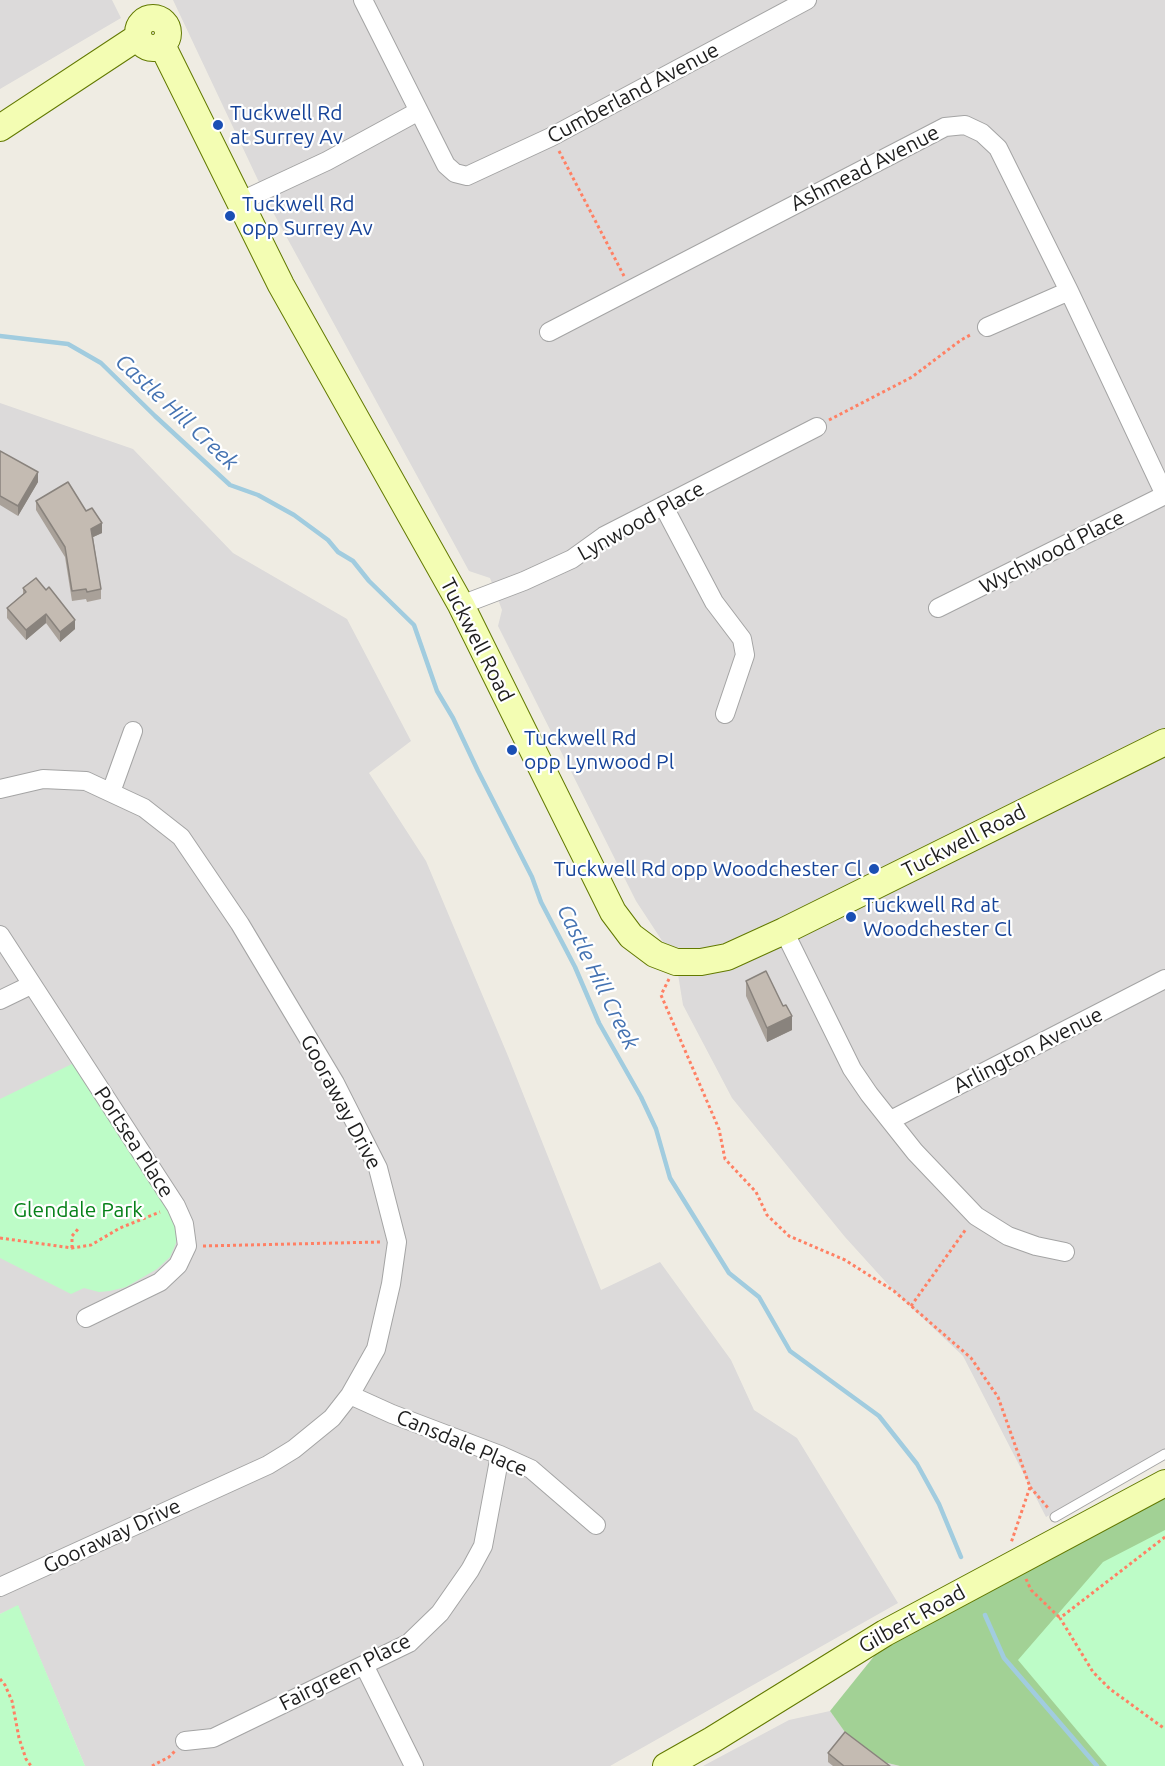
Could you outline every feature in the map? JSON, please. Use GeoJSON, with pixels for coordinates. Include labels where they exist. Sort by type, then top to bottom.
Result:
{"type":"FeatureCollection","features":[{"type":"Feature","properties":{"kind":"street"},"geometry":{"type":"LineString","coordinates":[[239,202],[327,161],[417,112],[363,0]]}},
{"type":"Feature","properties":{"kind":"street","name":"Cumberland Avenue"},"geometry":{"type":"LineString","coordinates":[[417,112],[446,165],[455,173],[467,176],[551,136],[807,0]]}},
{"type":"Feature","properties":{"kind":"street"},"geometry":{"type":"LineString","coordinates":[[0,128],[147,25]]}},
{"type":"Feature","properties":{"kind":"street","name":"Tuckwell Road"},"geometry":{"type":"LineString","coordinates":[[147,25],[281,285],[461,605],[613,912],[631,936],[655,954],[676,962],[701,962],[727,957],[1165,742]]}},
{"type":"Feature","properties":{"kind":"street","name":"Ashmead Avenue"},"geometry":{"type":"LineString","coordinates":[[549,332],[945,127],[965,125],[982,133],[998,148],[1069,291],[1165,495]]}},
{"type":"Feature","properties":{"kind":"street"},"geometry":{"type":"LineString","coordinates":[[987,327],[1069,291]]}},
{"type":"Feature","properties":{"kind":"street","name":"Lynwood Place"},"geometry":{"type":"LineString","coordinates":[[461,605],[524,581],[572,559],[604,536],[817,427]]}},
{"type":"Feature","properties":{"kind":"street","name":"Wychwood Place"},"geometry":{"type":"LineString","coordinates":[[938,608],[1165,495]]}},
{"type":"Feature","properties":{"kind":"street"},"geometry":{"type":"LineString","coordinates":[[664,507],[714,602],[742,639],[745,655],[725,714]]}},
{"type":"Feature","properties":{"kind":"street"},"geometry":{"type":"LineString","coordinates":[[111,792],[133,732]]}},
{"type":"Feature","properties":{"kind":"street","name":"Gooraway Drive"},"geometry":{"type":"LineString","coordinates":[[0,789],[43,778],[86,781],[144,808],[180,837],[240,924],[335,1083],[378,1168],[396,1242],[391,1284],[376,1349],[350,1395],[332,1418],[294,1449],[268,1465],[0,1587]]}},
{"type":"Feature","properties":{"kind":"street"},"geometry":{"type":"LineString","coordinates":[[783,931],[852,1069],[947,1188],[976,1216],[1008,1236],[1036,1246],[1065,1252]]}},
{"type":"Feature","properties":{"kind":"street","name":"Portsea Place"},"geometry":{"type":"LineString","coordinates":[[0,935],[176,1206],[184,1224],[186,1246]]}},
{"type":"Feature","properties":{"kind":"street","name":"Arlington Avenue"},"geometry":{"type":"LineString","coordinates":[[891,1120],[1165,979]]}},
{"type":"Feature","properties":{"kind":"street"},"geometry":{"type":"LineString","coordinates":[[0,1000],[31,985]]}},
{"type":"Feature","properties":{"kind":"street"},"geometry":{"type":"LineString","coordinates":[[86,1318],[160,1282],[178,1265],[186,1246]]}},
{"type":"Feature","properties":{"kind":"street","name":"Cansdale Place"},"geometry":{"type":"LineString","coordinates":[[350,1395],[531,1469],[596,1525]]}},
{"type":"Feature","properties":{"kind":"street","name":"Fairgreen Place"},"geometry":{"type":"LineString","coordinates":[[185,1741],[213,1738],[409,1643],[440,1612],[470,1570],[483,1546],[500,1455]]}},
{"type":"Feature","properties":{"kind":"street","name":"Gilbert Road"},"geometry":{"type":"LineString","coordinates":[[666,1766],[885,1633],[1165,1483]]}},
{"type":"Feature","properties":{"kind":"street"},"geometry":{"type":"LineString","coordinates":[[364,1665],[414,1766]]}},
{"type":"Feature","properties":{"kind":"lane"},"geometry":{"type":"LineString","coordinates":[[1055,1517],[1165,1454]]}},
{"type":"Feature","properties":{"kind":"path"},"geometry":{"type":"LineString","coordinates":[[551,136],[631,289]]}},
{"type":"Feature","properties":{"kind":"path"},"geometry":{"type":"LineString","coordinates":[[817,427],[912,377],[961,340],[987,327]]}},
{"type":"Feature","properties":{"kind":"path"},"geometry":{"type":"LineString","coordinates":[[676,962],[661,995],[719,1129],[725,1159],[756,1192],[775,1225],[789,1236],[845,1260],[894,1291],[971,1358],[998,1396],[1030,1486],[1055,1517]]}},
{"type":"Feature","properties":{"kind":"path"},"geometry":{"type":"LineString","coordinates":[[0,1238],[72,1248],[91,1245],[120,1228],[176,1206]]}},
{"type":"Feature","properties":{"kind":"path"},"geometry":{"type":"LineString","coordinates":[[911,1306],[976,1216]]}},
{"type":"Feature","properties":{"kind":"path"},"geometry":{"type":"LineString","coordinates":[[72,1248],[72,1236],[78,1229]]}},
{"type":"Feature","properties":{"kind":"path"},"geometry":{"type":"LineString","coordinates":[[186,1246],[396,1242]]}},
{"type":"Feature","properties":{"kind":"path"},"geometry":{"type":"LineString","coordinates":[[1013,1548],[1011,1544],[1030,1486]]}},
{"type":"Feature","properties":{"kind":"path"},"geometry":{"type":"LineString","coordinates":[[1060,1617],[1165,1537]]}},
{"type":"Feature","properties":{"kind":"path"},"geometry":{"type":"LineString","coordinates":[[1024,1574],[1031,1590],[1060,1617],[1093,1672],[1110,1689],[1165,1729]]}},
{"type":"Feature","properties":{"kind":"path"},"geometry":{"type":"LineString","coordinates":[[0,1678],[12,1701],[19,1738],[26,1759],[31,1766]]}},
{"type":"Feature","properties":{"kind":"path"},"geometry":{"type":"LineString","coordinates":[[152,1766],[169,1757],[185,1741]]}},
{"type":"Feature","properties":{"kind":"shaded area"},"geometry":{"type":"Polygon","coordinates":[[[0,0],[112,0],[121,18],[0,89],[0,0]]]}},
{"type":"Feature","properties":{"kind":"shaded area"},"geometry":{"type":"Polygon","coordinates":[[[173,0],[1165,0],[1165,1454],[1046,1517],[963,1356],[894,1291],[845,1237],[732,1098],[683,1005],[676,962],[636,901],[498,626],[502,610],[490,578],[469,571],[274,214],[173,0]]]}},
{"type":"Feature","properties":{"kind":"shaded area"},"geometry":{"type":"Polygon","coordinates":[[[0,403],[133,449],[233,553],[347,619],[411,741],[369,773],[426,861],[508,1056],[601,1290],[660,1262],[731,1360],[754,1410],[797,1438],[898,1603],[610,1766],[85,1766],[18,1606],[0,1614],[0,403]]]}},
{"type":"Feature","properties":{"kind":"shaded area"},"geometry":{"type":"Polygon","coordinates":[[[830,1711],[847,1735],[875,1760],[900,1766],[703,1766],[789,1720],[830,1711]]]}},
{"type":"Feature","properties":{"kind":"green space","name":"Glendale Park"},"geometry":{"type":"Polygon","coordinates":[[[74,1063],[176,1222],[176,1243],[170,1257],[157,1269],[126,1287],[99,1292],[84,1288],[71,1294],[0,1258],[0,1099],[74,1063]]]}},
{"type":"Feature","properties":{"kind":"green space"},"geometry":{"type":"Polygon","coordinates":[[[1165,1496],[1165,1766],[900,1766],[875,1760],[847,1735],[830,1711],[879,1650],[1165,1496]]]}},
{"type":"Feature","properties":{"kind":"green space"},"geometry":{"type":"Polygon","coordinates":[[[1165,1530],[1165,1766],[1107,1766],[1018,1660],[1103,1562],[1165,1530]]]}},
{"type":"Feature","properties":{"kind":"green space"},"geometry":{"type":"Polygon","coordinates":[[[18,1605],[85,1766],[0,1766],[0,1614],[18,1605]]]}},
{"type":"Feature","properties":{"kind":"building"},"geometry":{"type":"Polygon","coordinates":[[[0,451],[38,472],[18,506],[0,496],[0,451]]]}},
{"type":"Feature","properties":{"kind":"building"},"geometry":{"type":"Polygon","coordinates":[[[68,482],[86,511],[92,508],[102,523],[91,529],[101,589],[87,592],[86,589],[72,591],[65,547],[36,501],[68,482]]]}},
{"type":"Feature","properties":{"kind":"building"},"geometry":{"type":"Polygon","coordinates":[[[36,578],[46,590],[49,587],[75,620],[60,632],[46,614],[26,630],[7,608],[26,592],[23,588],[36,578]]]}},
{"type":"Feature","properties":{"kind":"building"},"geometry":{"type":"Polygon","coordinates":[[[766,971],[783,1006],[786,1005],[792,1016],[767,1028],[746,981],[766,971]]]}},
{"type":"Feature","properties":{"kind":"building"},"geometry":{"type":"Polygon","coordinates":[[[845,1732],[890,1766],[844,1766],[828,1753],[845,1732]]]}},
{"type":"Feature","properties":{"kind":"waterway","name":"Castle Hill Creek"},"geometry":{"type":"LineString","coordinates":[[0,336],[68,344],[101,363],[230,485],[258,495],[294,515],[328,540],[338,552],[353,561],[369,581],[414,625],[437,691],[453,718],[532,877],[541,902],[575,967],[599,1023],[641,1097],[656,1129],[670,1178],[729,1273],[759,1297],[790,1351],[879,1416],[917,1464],[939,1504],[961,1557]]}},
{"type":"Feature","properties":{"kind":"waterway","name":"Castle Hill Creek"},"geometry":{"type":"LineString","coordinates":[[985,1615],[1004,1658],[1097,1766]]}},
{"type":"Feature","properties":{"kind":"place","name":"Tuckwell Rd at Surrey Av"},"geometry":{"type":"Point","coordinates":[218,125]}},
{"type":"Feature","properties":{"kind":"place","name":"Tuckwell Rd opp Surrey Av"},"geometry":{"type":"Point","coordinates":[230,216]}},
{"type":"Feature","properties":{"kind":"place","name":"Tuckwell Rd opp Lynwood Pl"},"geometry":{"type":"Point","coordinates":[512,750]}},
{"type":"Feature","properties":{"kind":"place","name":"Tuckwell Rd opp Woodchester Cl"},"geometry":{"type":"Point","coordinates":[874,869]}},
{"type":"Feature","properties":{"kind":"place","name":"Tuckwell Rd at Woodchester Cl"},"geometry":{"type":"Point","coordinates":[851,917]}}]}
